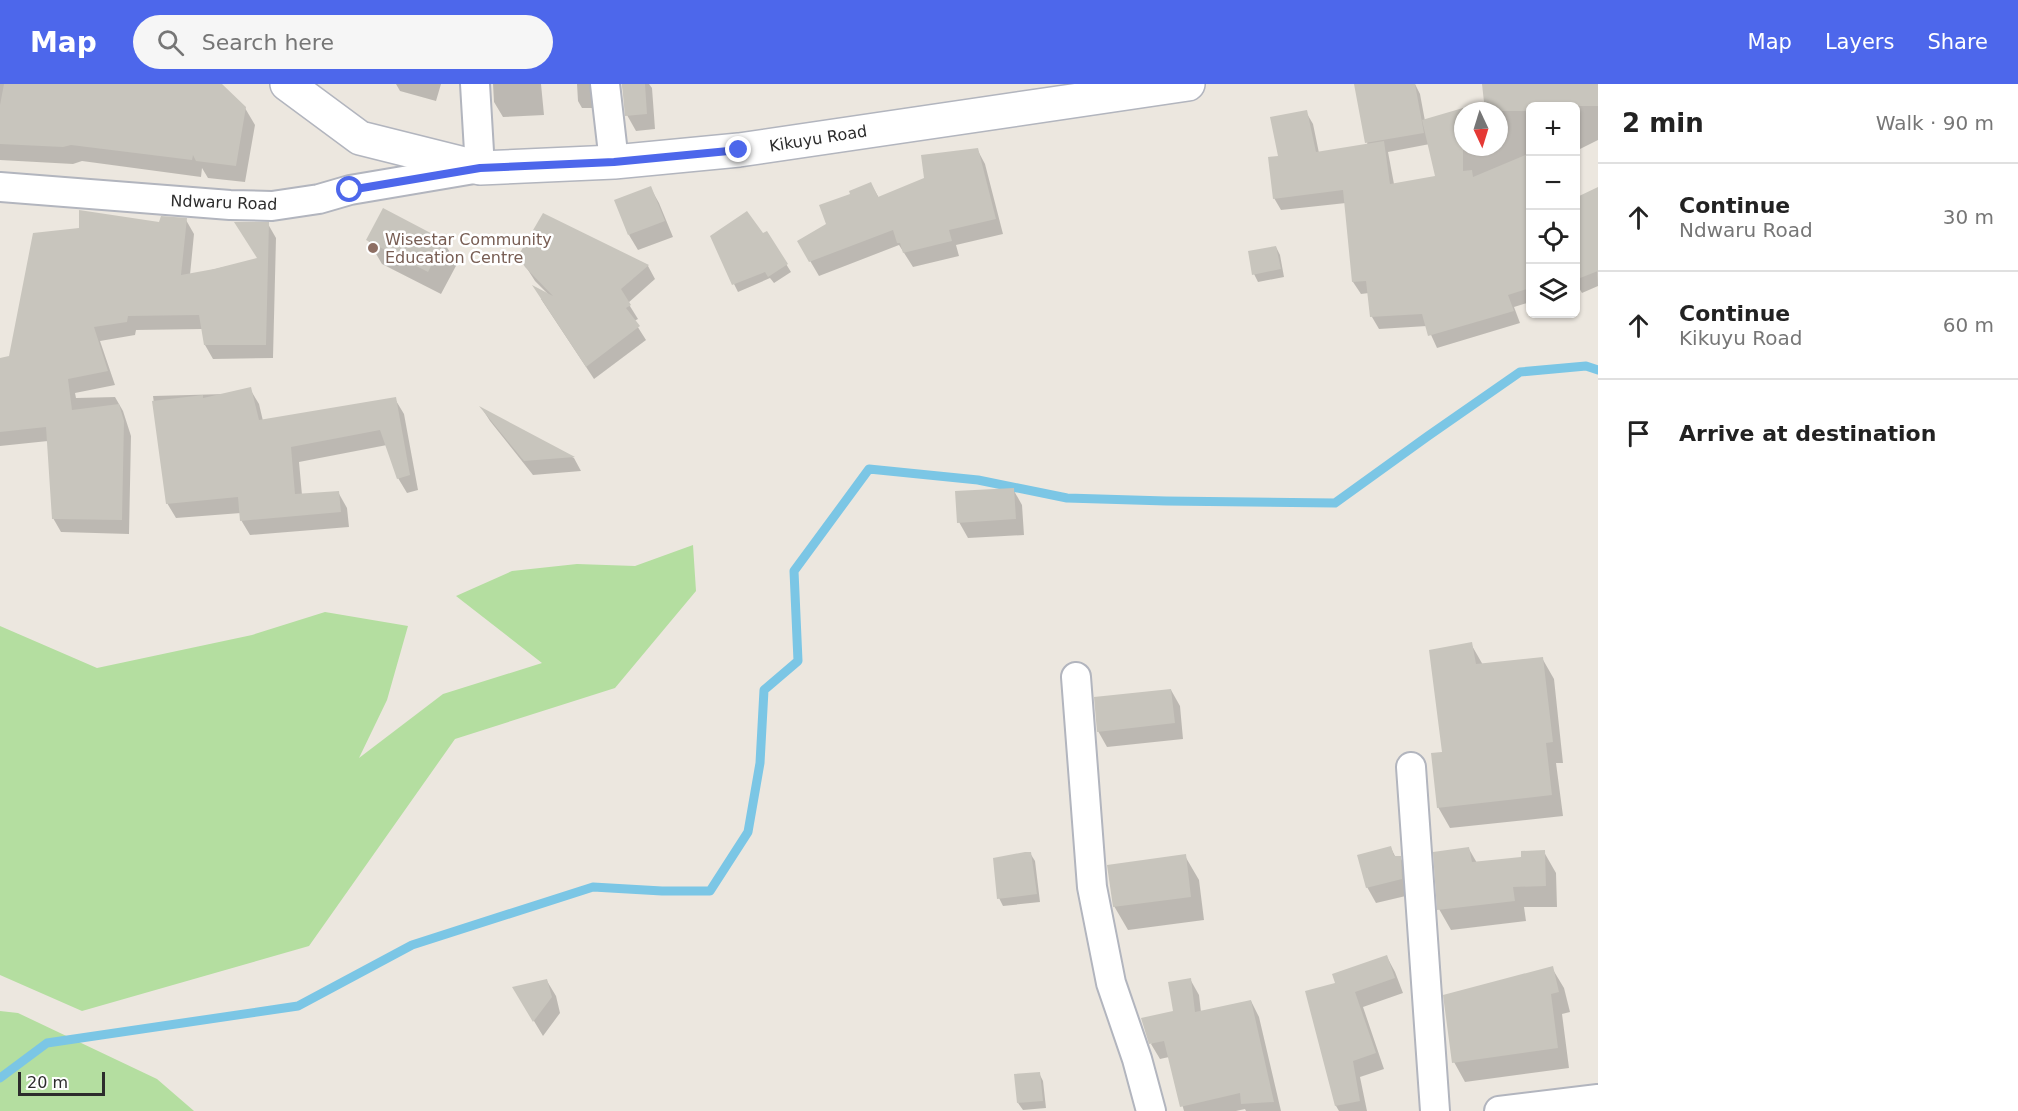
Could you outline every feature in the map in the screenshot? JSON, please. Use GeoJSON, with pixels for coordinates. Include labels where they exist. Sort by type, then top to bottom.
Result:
{"type":"FeatureCollection","features":[{"type":"Feature","properties":{"kind":"main road","name":"Kikuyu Road"},"geometry":{"type":"LineString","coordinates":[[287,84],[360,138],[480,168],[614,162],[739,150],[1188,84]]}},
{"type":"Feature","properties":{"kind":"street"},"geometry":{"type":"LineString","coordinates":[[475,84],[480,168]]}},
{"type":"Feature","properties":{"kind":"street"},"geometry":{"type":"LineString","coordinates":[[605,84],[614,162]]}},
{"type":"Feature","properties":{"kind":"street","name":"Ndwaru Road"},"geometry":{"type":"LineString","coordinates":[[0,188],[272,206],[480,168]]}},
{"type":"Feature","properties":{"kind":"street"},"geometry":{"type":"LineString","coordinates":[[1076,676],[1092,887],[1111,983],[1137,1059],[1151,1111]]}},
{"type":"Feature","properties":{"kind":"street"},"geometry":{"type":"LineString","coordinates":[[1410,767],[1435,1111]]}},
{"type":"Feature","properties":{"kind":"street"},"geometry":{"type":"LineString","coordinates":[[1499,1111],[1598,1099]]}},
{"type":"Feature","properties":{"kind":"green space"},"geometry":{"type":"Polygon","coordinates":[[[693,545],[696,591],[615,688],[455,739],[309,946],[82,1011],[0,975],[0,626],[97,668],[252,635],[325,612],[408,626],[387,700],[359,758],[443,694],[542,663],[456,596],[512,571],[577,564],[635,566],[693,545]]]}},
{"type":"Feature","properties":{"kind":"green space"},"geometry":{"type":"Polygon","coordinates":[[[0,1011],[18,1013],[157,1079],[194,1111],[0,1111],[0,1011]]]}},
{"type":"Feature","properties":{"kind":"building"},"geometry":{"type":"Polygon","coordinates":[[[4,84],[222,84],[246,107],[236,166],[196,161],[193,155],[192,160],[71,145],[63,147],[0,144],[0,105],[4,84]]]}},
{"type":"Feature","properties":{"kind":"building"},"geometry":{"type":"Polygon","coordinates":[[[622,84],[645,84],[647,114],[625,116],[622,84]]]}},
{"type":"Feature","properties":{"kind":"building"},"geometry":{"type":"Polygon","coordinates":[[[1354,84],[1415,84],[1424,133],[1365,143],[1354,84]]]}},
{"type":"Feature","properties":{"kind":"building"},"geometry":{"type":"Polygon","coordinates":[[[1482,84],[1598,84],[1598,106],[1580,106],[1580,102],[1526,102],[1526,111],[1508,111],[1508,102],[1484,102],[1482,84]]]}},
{"type":"Feature","properties":{"kind":"building"},"geometry":{"type":"Polygon","coordinates":[[[1307,110],[1316,152],[1384,141],[1390,184],[1435,176],[1422,120],[1454,111],[1454,156],[1463,156],[1463,171],[1472,170],[1473,177],[1526,155],[1526,289],[1508,295],[1514,311],[1428,336],[1422,314],[1370,317],[1366,281],[1352,282],[1343,190],[1273,199],[1268,157],[1278,156],[1270,117],[1307,110]]]}},
{"type":"Feature","properties":{"kind":"building"},"geometry":{"type":"Polygon","coordinates":[[[978,148],[996,219],[949,230],[952,241],[903,253],[893,230],[809,262],[797,241],[826,224],[819,205],[850,194],[849,191],[871,182],[878,197],[924,178],[921,155],[978,148]]]}},
{"type":"Feature","properties":{"kind":"building"},"geometry":{"type":"Polygon","coordinates":[[[651,186],[665,221],[628,235],[614,200],[651,186]]]}},
{"type":"Feature","properties":{"kind":"building"},"geometry":{"type":"Polygon","coordinates":[[[1598,187],[1598,271],[1580,278],[1580,210],[1580,196],[1598,187]]]}},
{"type":"Feature","properties":{"kind":"building"},"geometry":{"type":"Polygon","coordinates":[[[383,208],[444,240],[428,272],[366,240],[383,208]]]}},
{"type":"Feature","properties":{"kind":"building"},"geometry":{"type":"Polygon","coordinates":[[[79,210],[159,222],[161,216],[187,218],[181,275],[257,258],[234,222],[269,222],[266,345],[204,345],[199,315],[128,316],[127,322],[94,327],[108,371],[68,379],[72,410],[119,404],[124,421],[122,520],[52,519],[46,427],[0,432],[0,358],[9,356],[33,233],[79,228],[79,210]]]}},
{"type":"Feature","properties":{"kind":"building"},"geometry":{"type":"Polygon","coordinates":[[[747,211],[763,233],[767,231],[788,264],[768,277],[765,272],[732,285],[710,236],[747,211]]]}},
{"type":"Feature","properties":{"kind":"building"},"geometry":{"type":"Polygon","coordinates":[[[543,213],[649,265],[621,289],[631,305],[626,308],[640,326],[586,367],[532,285],[553,296],[525,267],[518,256],[543,213]]]}},
{"type":"Feature","properties":{"kind":"building"},"geometry":{"type":"Polygon","coordinates":[[[1276,246],[1281,269],[1252,275],[1248,251],[1276,246]]]}},
{"type":"Feature","properties":{"kind":"building"},"geometry":{"type":"Polygon","coordinates":[[[251,387],[259,420],[396,397],[410,475],[397,479],[380,430],[291,447],[295,494],[339,491],[341,512],[240,521],[238,497],[166,504],[152,401],[203,395],[203,398],[251,387]]]}},
{"type":"Feature","properties":{"kind":"building"},"geometry":{"type":"Polygon","coordinates":[[[479,406],[575,457],[524,461],[479,406]]]}},
{"type":"Feature","properties":{"kind":"building"},"geometry":{"type":"Polygon","coordinates":[[[1014,488],[1016,519],[957,523],[955,491],[1014,488]]]}},
{"type":"Feature","properties":{"kind":"building"},"geometry":{"type":"Polygon","coordinates":[[[1472,642],[1476,664],[1543,657],[1553,742],[1546,743],[1552,795],[1437,808],[1431,753],[1442,752],[1429,650],[1472,642]]]}},
{"type":"Feature","properties":{"kind":"building"},"geometry":{"type":"Polygon","coordinates":[[[1171,689],[1175,723],[1097,732],[1094,697],[1171,689]]]}},
{"type":"Feature","properties":{"kind":"building"},"geometry":{"type":"Polygon","coordinates":[[[1391,846],[1394,856],[1401,856],[1402,879],[1366,888],[1357,855],[1391,846]]]}},
{"type":"Feature","properties":{"kind":"building"},"geometry":{"type":"Polygon","coordinates":[[[1469,847],[1472,862],[1521,857],[1521,851],[1545,850],[1546,886],[1513,887],[1515,901],[1437,910],[1433,852],[1469,847]]]}},
{"type":"Feature","properties":{"kind":"building"},"geometry":{"type":"Polygon","coordinates":[[[1031,852],[1037,894],[997,899],[993,858],[1031,852]]]}},
{"type":"Feature","properties":{"kind":"building"},"geometry":{"type":"Polygon","coordinates":[[[1186,854],[1191,897],[1113,907],[1107,865],[1186,854]]]}},
{"type":"Feature","properties":{"kind":"building"},"geometry":{"type":"Polygon","coordinates":[[[1387,955],[1395,978],[1355,992],[1376,1053],[1353,1061],[1360,1101],[1335,1106],[1305,991],[1335,983],[1332,974],[1387,955]]]}},
{"type":"Feature","properties":{"kind":"building"},"geometry":{"type":"Polygon","coordinates":[[[1553,966],[1559,992],[1551,994],[1558,1048],[1452,1063],[1443,995],[1553,966]]]}},
{"type":"Feature","properties":{"kind":"building"},"geometry":{"type":"Polygon","coordinates":[[[1191,978],[1195,1012],[1251,1000],[1274,1102],[1241,1104],[1240,1093],[1180,1107],[1164,1041],[1149,1044],[1141,1018],[1173,1011],[1168,982],[1191,978]]]}},
{"type":"Feature","properties":{"kind":"building"},"geometry":{"type":"Polygon","coordinates":[[[547,979],[552,997],[533,1022],[512,987],[547,979]]]}},
{"type":"Feature","properties":{"kind":"building"},"geometry":{"type":"Polygon","coordinates":[[[1040,1072],[1043,1101],[1017,1103],[1014,1074],[1040,1072]]]}},
{"type":"Feature","properties":{"kind":"waterway"},"geometry":{"type":"LineString","coordinates":[[0,1078],[47,1043],[298,1006],[412,945],[593,887],[710,891],[748,832],[760,763],[764,690],[798,661],[794,571],[869,469],[978,480],[1067,498],[1335,503],[1520,372],[1586,366],[1598,370]]}},
{"type":"Feature","properties":{"kind":"place","name":"Wisestar Community Education Centre"},"geometry":{"type":"Point","coordinates":[373,248]}},
{"type":"Feature","properties":{"kind":"route"},"geometry":{"type":"LineString","coordinates":[[350,190],[480,168],[614,162],[739,150]]}}]}
